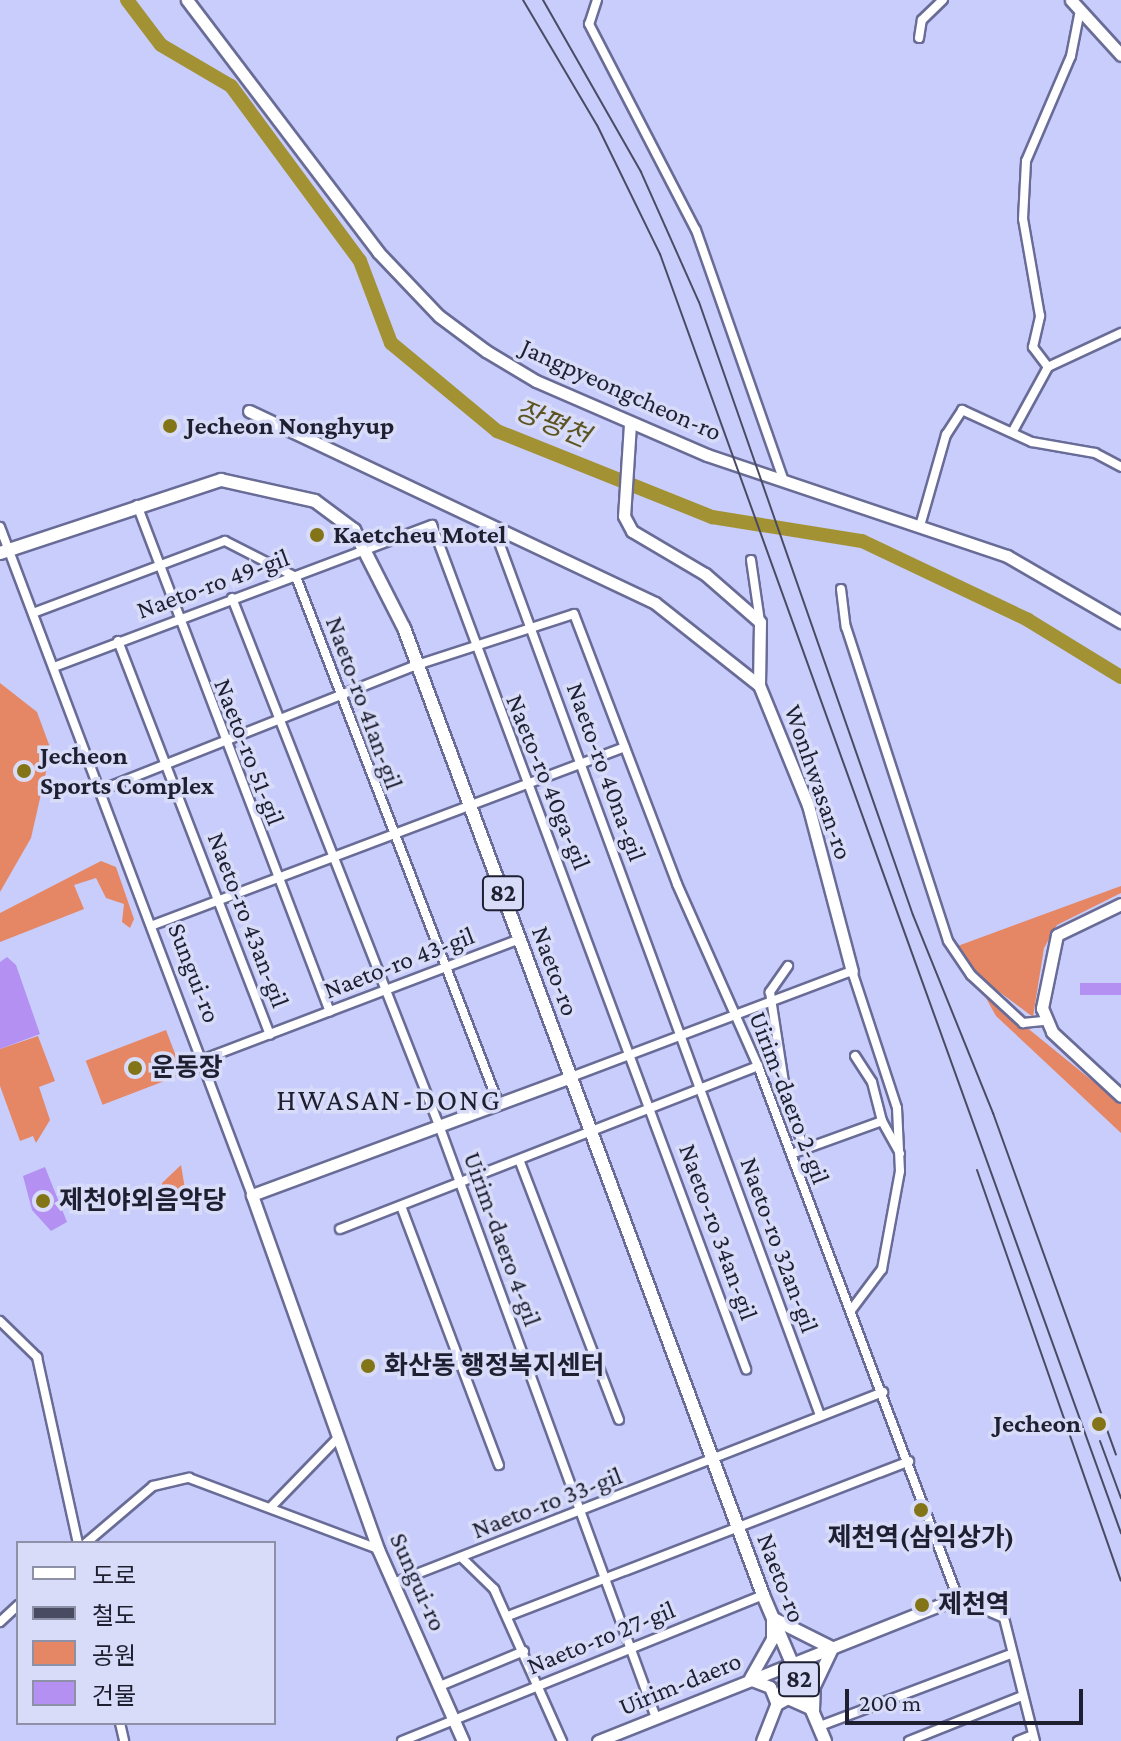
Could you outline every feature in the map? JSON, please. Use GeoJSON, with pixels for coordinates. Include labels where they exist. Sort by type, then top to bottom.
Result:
{"type":"FeatureCollection","features":[{"type":"Feature","properties":{"kind":"main road","name":"Naeto-ro"},"geometry":{"type":"LineString","coordinates":[[5,551],[198,484],[250,482],[315,501],[365,545],[417,665],[763,1595],[825,1741]]}},
{"type":"Feature","properties":{"kind":"main road"},"geometry":{"type":"LineString","coordinates":[[772,1617],[832,1648]]}},
{"type":"Feature","properties":{"kind":"main road"},"geometry":{"type":"LineString","coordinates":[[777,1704],[799,1700],[813,1710]]}},
{"type":"Feature","properties":{"kind":"street","name":"Jangpyeongcheon-ro"},"geometry":{"type":"LineString","coordinates":[[187,0],[378,252],[439,316],[536,381],[630,430],[1007,556],[1121,622]]}},
{"type":"Feature","properties":{"kind":"street"},"geometry":{"type":"LineString","coordinates":[[597,0],[589,24],[685,203],[784,481]]}},
{"type":"Feature","properties":{"kind":"street"},"geometry":{"type":"LineString","coordinates":[[919,38],[922,20],[943,0]]}},
{"type":"Feature","properties":{"kind":"street"},"geometry":{"type":"LineString","coordinates":[[1071,0],[1121,55]]}},
{"type":"Feature","properties":{"kind":"street"},"geometry":{"type":"LineString","coordinates":[[1048,367],[1033,347],[1040,316],[1023,219],[1026,161],[1071,56],[1080,10]]}},
{"type":"Feature","properties":{"kind":"street"},"geometry":{"type":"LineString","coordinates":[[1013,431],[1048,367],[1121,333]]}},
{"type":"Feature","properties":{"kind":"street"},"geometry":{"type":"LineString","coordinates":[[920,526],[954,418],[971,410],[1013,431],[1121,467]]}},
{"type":"Feature","properties":{"kind":"street","name":"Wonhwasan-ro"},"geometry":{"type":"LineString","coordinates":[[249,411],[655,603],[759,685],[808,805],[852,971],[897,1108],[900,1153],[882,1269],[852,1309]]}},
{"type":"Feature","properties":{"kind":"street"},"geometry":{"type":"LineString","coordinates":[[630,430],[624,508],[632,531],[705,574],[760,622]]}},
{"type":"Feature","properties":{"kind":"street","name":"Naeto-ro 51-gil"},"geometry":{"type":"LineString","coordinates":[[136,504],[275,877],[330,1012]]}},
{"type":"Feature","properties":{"kind":"street","name":"Naeto-ro 49-gil"},"geometry":{"type":"LineString","coordinates":[[54,667],[176,617],[296,577],[365,545],[432,525]]}},
{"type":"Feature","properties":{"kind":"street","name":"Naeto-ro 40ga-gil"},"geometry":{"type":"LineString","coordinates":[[432,525],[472,647],[528,781],[651,1108]]}},
{"type":"Feature","properties":{"kind":"street","name":"Naeto-ro 40na-gil"},"geometry":{"type":"LineString","coordinates":[[493,526],[700,1089]]}},
{"type":"Feature","properties":{"kind":"street","name":"Sungui-ro"},"geometry":{"type":"LineString","coordinates":[[0,527],[5,551],[33,613],[204,1059],[378,1549],[396,1582],[463,1741]]}},
{"type":"Feature","properties":{"kind":"street"},"geometry":{"type":"LineString","coordinates":[[33,613],[225,541],[296,577]]}},
{"type":"Feature","properties":{"kind":"street"},"geometry":{"type":"LineString","coordinates":[[751,560],[760,622],[759,685]]}},
{"type":"Feature","properties":{"kind":"street","name":"Naeto-ro 41an-gil"},"geometry":{"type":"LineString","coordinates":[[296,577],[443,966],[500,1106]]}},
{"type":"Feature","properties":{"kind":"street"},"geometry":{"type":"LineString","coordinates":[[841,589],[846,627],[948,941],[971,975],[1023,1023],[1043,1021],[1121,1096]]}},
{"type":"Feature","properties":{"kind":"street","name":"Uirim-daero 4-gil"},"geometry":{"type":"LineString","coordinates":[[232,598],[440,1128],[601,1580],[656,1718]]}},
{"type":"Feature","properties":{"kind":"street","name":"Uirim-daero 2-gil"},"geometry":{"type":"LineString","coordinates":[[532,630],[574,614],[625,747],[758,1066],[837,1288],[852,1309],[958,1598]]}},
{"type":"Feature","properties":{"kind":"street"},"geometry":{"type":"LineString","coordinates":[[101,790],[417,665],[532,630]]}},
{"type":"Feature","properties":{"kind":"street","name":"Naeto-ro 43an-gil"},"geometry":{"type":"LineString","coordinates":[[118,641],[270,1035]]}},
{"type":"Feature","properties":{"kind":"street"},"geometry":{"type":"LineString","coordinates":[[153,925],[468,801],[625,747]]}},
{"type":"Feature","properties":{"kind":"street"},"geometry":{"type":"LineString","coordinates":[[1043,1021],[1057,935],[1121,904]]}},
{"type":"Feature","properties":{"kind":"street","name":"Naeto-ro 43-gil"},"geometry":{"type":"LineString","coordinates":[[204,1059],[520,939]]}},
{"type":"Feature","properties":{"kind":"street"},"geometry":{"type":"LineString","coordinates":[[788,966],[771,986],[770,1000],[787,1102],[804,1148]]}},
{"type":"Feature","properties":{"kind":"street"},"geometry":{"type":"LineString","coordinates":[[252,1195],[500,1106],[679,1033],[852,971]]}},
{"type":"Feature","properties":{"kind":"street"},"geometry":{"type":"LineString","coordinates":[[855,1056],[872,1082],[882,1121],[900,1153]]}},
{"type":"Feature","properties":{"kind":"street"},"geometry":{"type":"LineString","coordinates":[[340,1229],[520,1162],[592,1130],[758,1066]]}},
{"type":"Feature","properties":{"kind":"street","name":"Naeto-ro 32an-gil"},"geometry":{"type":"LineString","coordinates":[[700,1089],[820,1415]]}},
{"type":"Feature","properties":{"kind":"street","name":"Naeto-ro 34an-gil"},"geometry":{"type":"LineString","coordinates":[[651,1108],[746,1369]]}},
{"type":"Feature","properties":{"kind":"street"},"geometry":{"type":"LineString","coordinates":[[791,1154],[882,1121]]}},
{"type":"Feature","properties":{"kind":"street"},"geometry":{"type":"LineString","coordinates":[[520,1162],[619,1420]]}},
{"type":"Feature","properties":{"kind":"street"},"geometry":{"type":"LineString","coordinates":[[401,1206],[499,1465]]}},
{"type":"Feature","properties":{"kind":"street"},"geometry":{"type":"LineString","coordinates":[[0,1321],[37,1357],[78,1541]]}},
{"type":"Feature","properties":{"kind":"street","name":"Naeto-ro 33-gil"},"geometry":{"type":"LineString","coordinates":[[396,1582],[577,1514],[883,1392]]}},
{"type":"Feature","properties":{"kind":"street"},"geometry":{"type":"LineString","coordinates":[[271,1507],[337,1439]]}},
{"type":"Feature","properties":{"kind":"street"},"geometry":{"type":"LineString","coordinates":[[508,1616],[737,1524],[909,1461]]}},
{"type":"Feature","properties":{"kind":"street"},"geometry":{"type":"LineString","coordinates":[[89,1541],[165,1480],[214,1484],[378,1549]]}},
{"type":"Feature","properties":{"kind":"street"},"geometry":{"type":"LineString","coordinates":[[462,1558],[494,1589],[540,1684],[562,1741]]}},
{"type":"Feature","properties":{"kind":"street","name":"Naeto-ro 27-gil"},"geometry":{"type":"LineString","coordinates":[[402,1741],[763,1595]]}},
{"type":"Feature","properties":{"kind":"street"},"geometry":{"type":"LineString","coordinates":[[958,1598],[1004,1618],[1034,1738],[1018,1741]]}},
{"type":"Feature","properties":{"kind":"street","name":"Uirim-daero"},"geometry":{"type":"LineString","coordinates":[[598,1741],[958,1598]]}},
{"type":"Feature","properties":{"kind":"street"},"geometry":{"type":"LineString","coordinates":[[0,1622],[16,1607]]}},
{"type":"Feature","properties":{"kind":"street"},"geometry":{"type":"LineString","coordinates":[[772,1617],[772,1639],[749,1680],[764,1681],[777,1704]]}},
{"type":"Feature","properties":{"kind":"street"},"geometry":{"type":"LineString","coordinates":[[813,1710],[817,1676],[832,1648]]}},
{"type":"Feature","properties":{"kind":"street"},"geometry":{"type":"LineString","coordinates":[[440,1686],[524,1651]]}},
{"type":"Feature","properties":{"kind":"street"},"geometry":{"type":"LineString","coordinates":[[820,1726],[1011,1654]]}},
{"type":"Feature","properties":{"kind":"street"},"geometry":{"type":"LineString","coordinates":[[762,1741],[792,1664]]}},
{"type":"Feature","properties":{"kind":"street"},"geometry":{"type":"LineString","coordinates":[[909,1741],[1022,1696]]}},
{"type":"Feature","properties":{"kind":"green space","name":"Jecheon Sports Complex"},"geometry":{"type":"Polygon","coordinates":[[[0,683],[37,712],[51,750],[31,838],[0,892],[0,683]]]}},
{"type":"Feature","properties":{"kind":"green space"},"geometry":{"type":"Polygon","coordinates":[[[101,861],[116,867],[134,919],[130,928],[122,922],[124,904],[106,898],[96,878],[74,885],[84,909],[0,942],[0,913],[101,861]]]}},
{"type":"Feature","properties":{"kind":"green space"},"geometry":{"type":"Polygon","coordinates":[[[1121,886],[1121,893],[1057,925],[1044,948],[1033,1017],[966,967],[955,947],[1121,886]]]}},
{"type":"Feature","properties":{"kind":"green space"},"geometry":{"type":"Polygon","coordinates":[[[982,991],[1121,1104],[1121,1133],[996,1016],[982,991]]]}},
{"type":"Feature","properties":{"kind":"green space","name":"운동장"},"geometry":{"type":"Polygon","coordinates":[[[166,1030],[183,1074],[103,1105],[86,1061],[166,1030]]]}},
{"type":"Feature","properties":{"kind":"green space"},"geometry":{"type":"Polygon","coordinates":[[[38,1036],[55,1081],[39,1087],[50,1120],[36,1143],[33,1136],[20,1141],[0,1086],[0,1049],[38,1036]]]}},
{"type":"Feature","properties":{"kind":"green space"},"geometry":{"type":"Polygon","coordinates":[[[181,1165],[187,1201],[162,1213],[162,1183],[181,1165]]]}},
{"type":"Feature","properties":{"kind":"building"},"geometry":{"type":"Polygon","coordinates":[[[7,957],[16,965],[40,1034],[0,1049],[0,962],[7,957]]]}},
{"type":"Feature","properties":{"kind":"building"},"geometry":{"type":"Polygon","coordinates":[[[1080,983],[1121,983],[1121,995],[1080,995],[1080,983]]]}},
{"type":"Feature","properties":{"kind":"building","name":"제천야외음악당"},"geometry":{"type":"Polygon","coordinates":[[[45,1167],[67,1222],[51,1231],[32,1210],[23,1176],[45,1167]]]}},
{"type":"Feature","properties":{"kind":"waterway","name":"장평천"},"geometry":{"type":"LineString","coordinates":[[127,0],[161,45],[231,86],[360,261],[391,343],[497,431],[712,517],[862,541],[1028,620],[1121,677]]}},
{"type":"Feature","properties":{"kind":"railway"},"geometry":{"type":"LineString","coordinates":[[523,0],[597,125],[660,254],[1121,1533]]}},
{"type":"Feature","properties":{"kind":"railway"},"geometry":{"type":"LineString","coordinates":[[543,0],[641,172],[699,302],[913,915],[993,1113],[1116,1454]]}},
{"type":"Feature","properties":{"kind":"railway"},"geometry":{"type":"LineString","coordinates":[[977,1170],[1121,1581]]}},
{"type":"Feature","properties":{"kind":"railway"},"geometry":{"type":"LineString","coordinates":[[1100,1441],[1121,1498]]}},
{"type":"Feature","properties":{"kind":"place","name":"Jecheon Nonghyup"},"geometry":{"type":"Point","coordinates":[170,426]}},
{"type":"Feature","properties":{"kind":"place","name":"Kaetcheu Motel"},"geometry":{"type":"Point","coordinates":[317,535]}},
{"type":"Feature","properties":{"kind":"place","name":"Jecheon Sports Complex"},"geometry":{"type":"Point","coordinates":[24,771]}},
{"type":"Feature","properties":{"kind":"place","name":"운동장"},"geometry":{"type":"Point","coordinates":[135,1068]}},
{"type":"Feature","properties":{"kind":"place","name":"제천야외음악당"},"geometry":{"type":"Point","coordinates":[43,1201]}},
{"type":"Feature","properties":{"kind":"place","name":"화산동 행정복지센터"},"geometry":{"type":"Point","coordinates":[368,1366]}},
{"type":"Feature","properties":{"kind":"place","name":"Jecheon"},"geometry":{"type":"Point","coordinates":[1099,1424]}},
{"type":"Feature","properties":{"kind":"place","name":"제천역(삼익상가)"},"geometry":{"type":"Point","coordinates":[921,1510]}},
{"type":"Feature","properties":{"kind":"place","name":"제천역"},"geometry":{"type":"Point","coordinates":[922,1605]}},
{"type":"Feature","properties":{"kind":"district","name":"HWASAN-DONG"},"geometry":{"type":"Point","coordinates":[389,1100]}}]}
